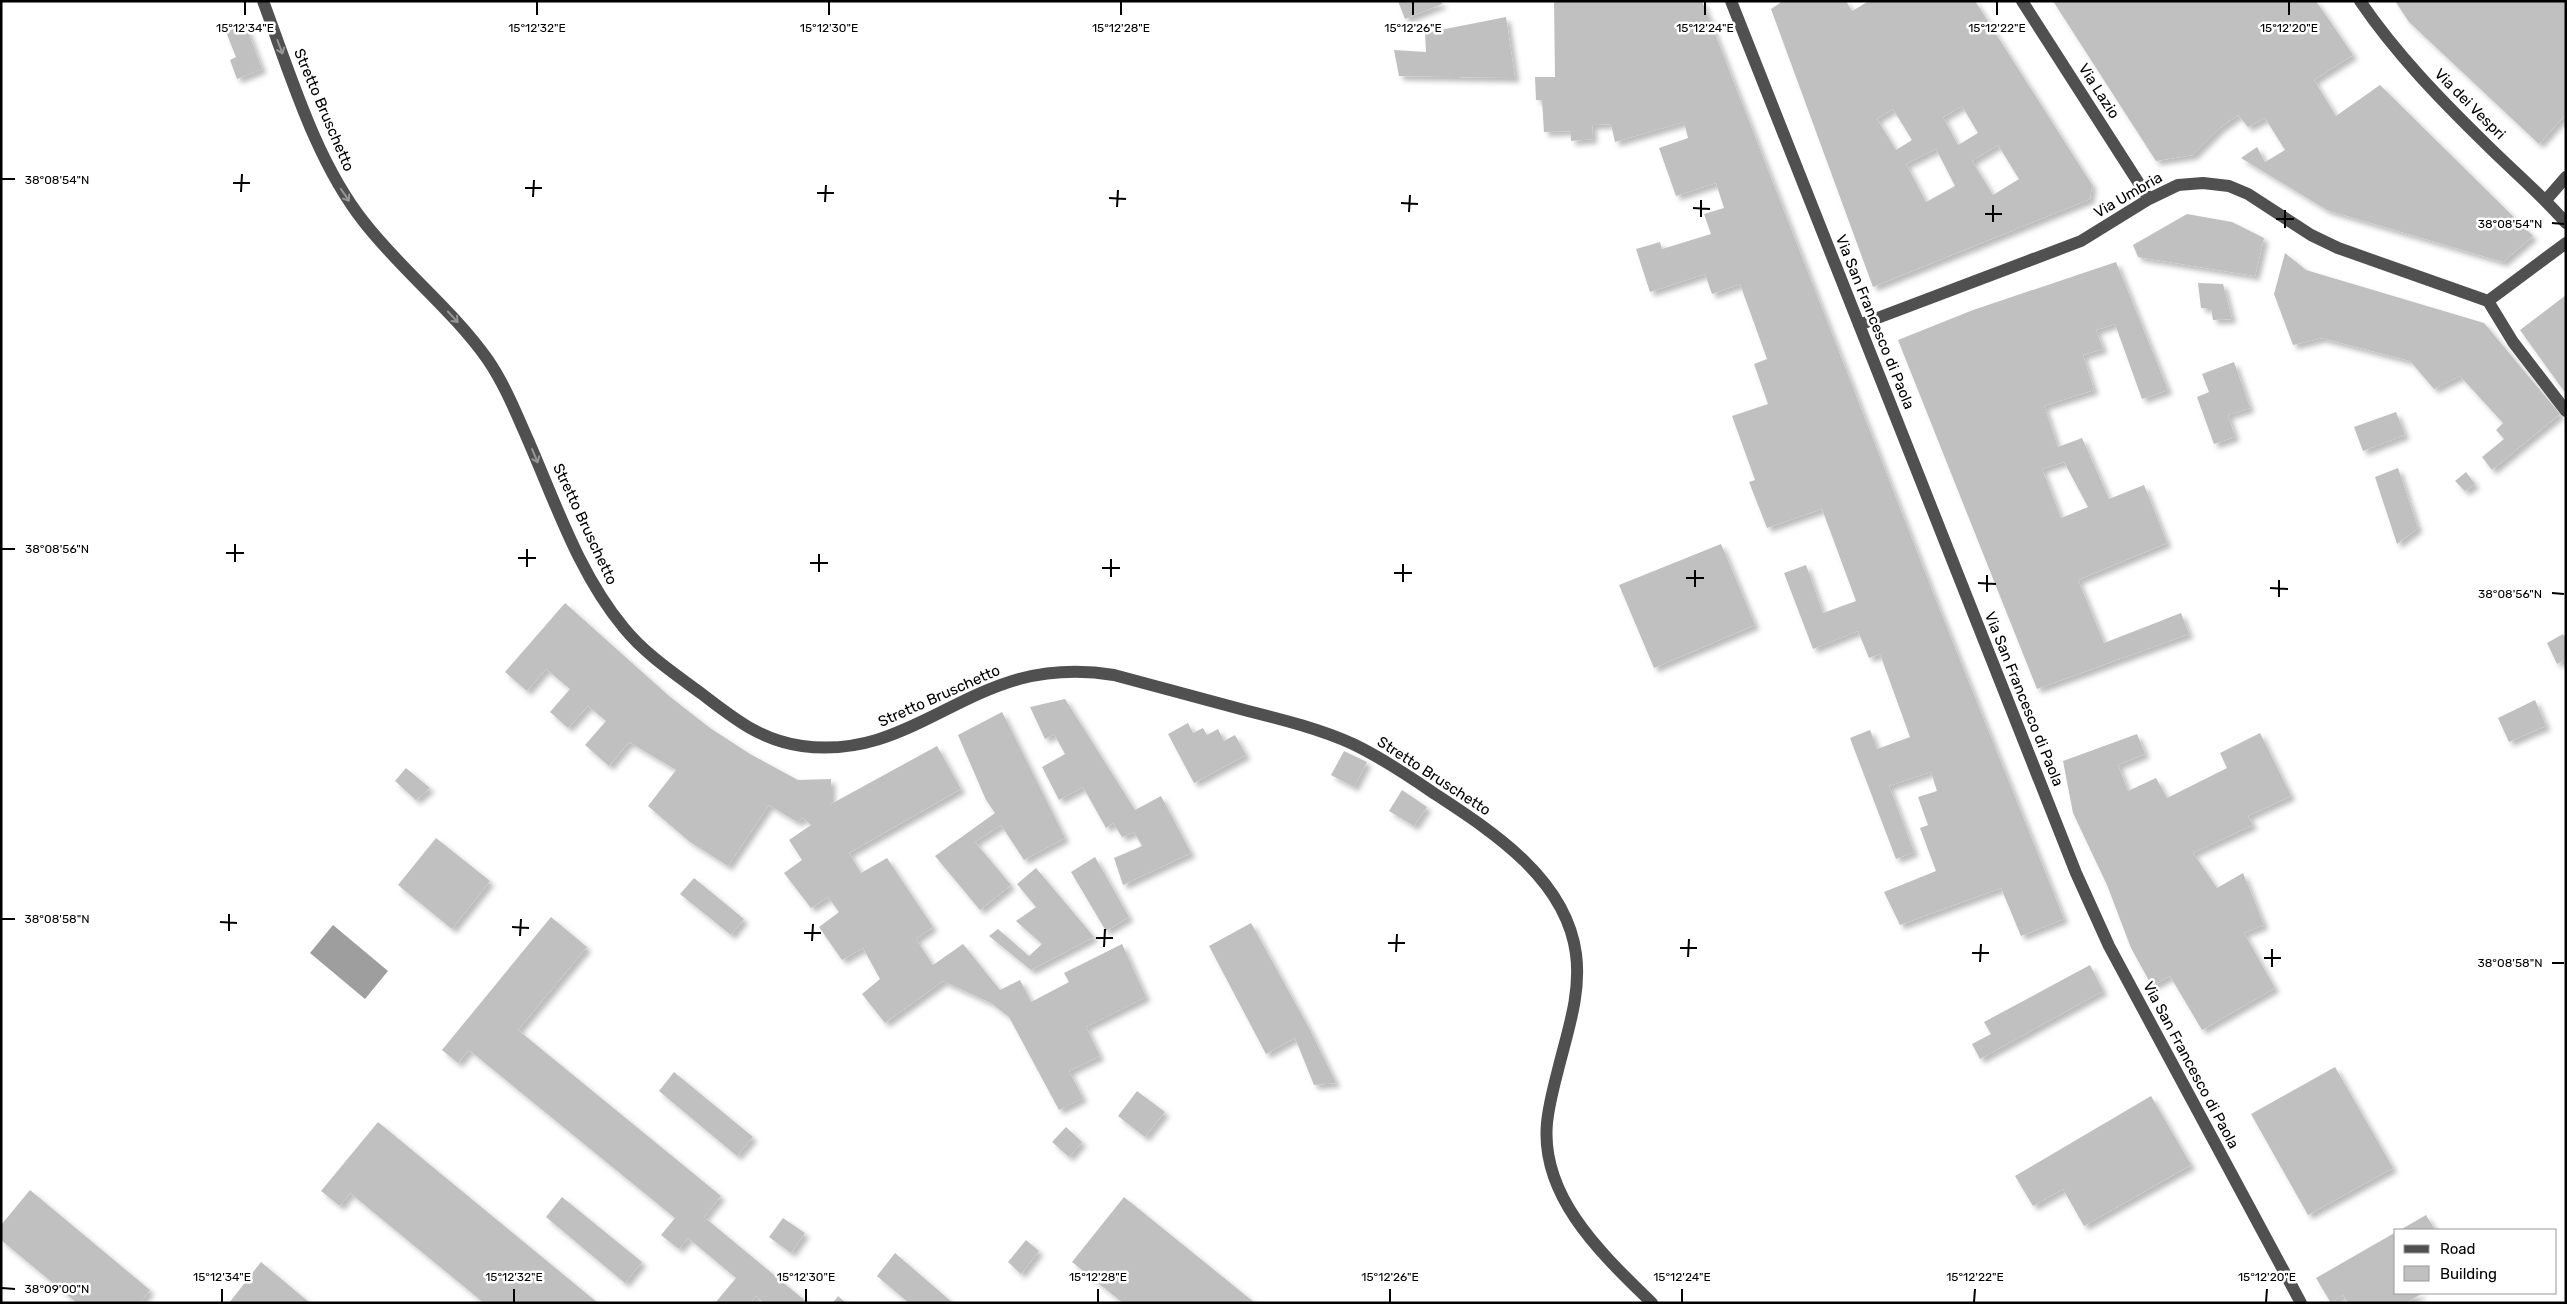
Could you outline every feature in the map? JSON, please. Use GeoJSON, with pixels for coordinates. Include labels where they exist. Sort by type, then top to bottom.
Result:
{"type":"FeatureCollection","features":[{"type":"Feature","properties":{"kind":"street","name":"Stretto Bruschetto"},"geometry":{"type":"LineString","coordinates":[[263,1],[323,154],[338,185],[364,223],[458,322],[488,361],[509,395],[570,538],[605,603],[625,630],[651,655],[742,725],[771,740],[831,750],[861,746],[892,736],[997,687],[1021,678],[1080,671],[1114,675],[1306,726],[1353,744],[1394,767],[1504,843],[1537,873],[1557,901],[1569,925],[1576,954],[1577,982],[1573,1012],[1547,1125],[1549,1153],[1556,1182],[1590,1240],[1652,1303]]}},
{"type":"Feature","properties":{"kind":"street","name":"Via Lazio"},"geometry":{"type":"LineString","coordinates":[[2022,1],[2149,199]]}},
{"type":"Feature","properties":{"kind":"street","name":"Via dei Vespri"},"geometry":{"type":"LineString","coordinates":[[2360,1],[2380,31],[2419,76],[2546,200],[2566,223]]}},
{"type":"Feature","properties":{"kind":"street","name":"Via San Francesco di Paola"},"geometry":{"type":"LineString","coordinates":[[1733,2],[2076,873],[2105,938],[2187,1094],[2301,1303]]}},
{"type":"Feature","properties":{"kind":"street"},"geometry":{"type":"LineString","coordinates":[[2546,200],[2566,177]]}},
{"type":"Feature","properties":{"kind":"street","name":"Via Umbria"},"geometry":{"type":"LineString","coordinates":[[1859,325],[2081,241],[2149,199],[2178,185],[2203,183],[2229,186],[2248,194],[2311,235],[2338,248],[2488,301]]}},
{"type":"Feature","properties":{"kind":"street"},"geometry":{"type":"LineString","coordinates":[[2566,243],[2488,301],[2513,342],[2566,411]]}},
{"type":"Feature","properties":{"kind":"shaded area"},"geometry":{"type":"Polygon","coordinates":[[[333,925],[388,971],[365,999],[310,953],[333,925]]]}},
{"type":"Feature","properties":{"kind":"building"},"geometry":{"type":"Polygon","coordinates":[[[1398,1],[1441,1],[1442,4],[1405,19],[1398,1]]]}},
{"type":"Feature","properties":{"kind":"building"},"geometry":{"type":"Polygon","coordinates":[[[1554,1],[1702,1],[1937,603],[2064,919],[2021,936],[2001,888],[1900,925],[1884,892],[1936,871],[1920,828],[1928,825],[1918,797],[1937,791],[1931,772],[1889,786],[1914,852],[1896,859],[1850,738],[1870,730],[1877,749],[1910,737],[1880,654],[1869,658],[1858,631],[1813,649],[1784,573],[1806,565],[1823,613],[1856,601],[1822,509],[1767,528],[1749,482],[1755,480],[1732,416],[1768,404],[1754,364],[1767,359],[1740,284],[1712,294],[1705,274],[1650,292],[1636,249],[1660,242],[1662,249],[1711,234],[1704,214],[1724,208],[1716,183],[1676,196],[1659,148],[1688,138],[1684,122],[1615,142],[1611,124],[1592,125],[1593,139],[1571,141],[1571,131],[1544,132],[1542,100],[1536,100],[1535,77],[1555,77],[1554,1]]]}},
{"type":"Feature","properties":{"kind":"building"},"geometry":{"type":"Polygon","coordinates":[[[1783,1],[1846,1],[1852,11],[1869,1],[1975,1],[2092,185],[2090,199],[1873,287],[1771,9],[1783,1]],[[1962,106],[1943,117],[1958,145],[1978,133],[1962,106]],[[1893,109],[1877,119],[1896,150],[1912,140],[1893,109]],[[1998,145],[1972,161],[1993,195],[2019,179],[1998,145]],[[1936,149],[1906,164],[1926,202],[1955,186],[1936,149]]]}},
{"type":"Feature","properties":{"kind":"building"},"geometry":{"type":"Polygon","coordinates":[[[2053,1],[2316,1],[2353,55],[2314,80],[2336,116],[2380,85],[2533,236],[2503,262],[2327,210],[2241,158],[2257,147],[2265,162],[2285,150],[2265,118],[2248,127],[2238,115],[2220,128],[2193,155],[2156,161],[2053,1]]]}},
{"type":"Feature","properties":{"kind":"building"},"geometry":{"type":"Polygon","coordinates":[[[2395,1],[2566,1],[2566,114],[2539,144],[2409,22],[2395,1]]]}},
{"type":"Feature","properties":{"kind":"building"},"geometry":{"type":"Polygon","coordinates":[[[1506,17],[1515,78],[1399,76],[1394,50],[1426,52],[1425,33],[1506,17]]]}},
{"type":"Feature","properties":{"kind":"building"},"geometry":{"type":"Polygon","coordinates":[[[245,24],[262,69],[237,79],[230,60],[236,57],[226,32],[245,24]]]}},
{"type":"Feature","properties":{"kind":"building"},"geometry":{"type":"Polygon","coordinates":[[[2187,214],[2232,222],[2264,238],[2255,276],[2138,257],[2133,245],[2187,214]]]}},
{"type":"Feature","properties":{"kind":"building"},"geometry":{"type":"Polygon","coordinates":[[[2285,253],[2306,270],[2484,323],[2560,414],[2492,470],[2482,457],[2504,439],[2496,430],[2503,423],[2460,376],[2434,389],[2410,361],[2322,338],[2293,345],[2274,294],[2285,253]]]}},
{"type":"Feature","properties":{"kind":"building"},"geometry":{"type":"Polygon","coordinates":[[[2116,262],[2168,390],[2142,399],[2115,324],[2096,330],[2103,349],[2083,355],[2094,390],[2044,406],[2058,447],[2082,438],[2109,499],[2144,485],[2167,543],[2078,580],[2104,643],[2181,613],[2189,634],[2037,689],[1898,340],[1973,310],[2116,262]],[[2064,462],[2042,469],[2061,518],[2088,507],[2064,462]]]}},
{"type":"Feature","properties":{"kind":"building"},"geometry":{"type":"Polygon","coordinates":[[[2198,283],[2223,284],[2232,319],[2213,320],[2211,308],[2201,308],[2198,283]]]}},
{"type":"Feature","properties":{"kind":"building"},"geometry":{"type":"Polygon","coordinates":[[[2566,295],[2566,394],[2520,330],[2566,295]]]}},
{"type":"Feature","properties":{"kind":"building"},"geometry":{"type":"Polygon","coordinates":[[[2234,362],[2250,408],[2228,415],[2235,437],[2214,444],[2197,397],[2209,392],[2202,374],[2234,362]]]}},
{"type":"Feature","properties":{"kind":"building"},"geometry":{"type":"Polygon","coordinates":[[[2396,412],[2405,435],[2363,451],[2354,427],[2396,412]]]}},
{"type":"Feature","properties":{"kind":"building"},"geometry":{"type":"Polygon","coordinates":[[[2398,468],[2418,528],[2397,544],[2375,477],[2398,468]]]}},
{"type":"Feature","properties":{"kind":"building"},"geometry":{"type":"Polygon","coordinates":[[[2466,472],[2475,484],[2465,491],[2455,481],[2466,472]]]}},
{"type":"Feature","properties":{"kind":"building"},"geometry":{"type":"Polygon","coordinates":[[[1721,544],[1755,625],[1654,668],[1619,585],[1721,544]]]}},
{"type":"Feature","properties":{"kind":"building"},"geometry":{"type":"Polygon","coordinates":[[[565,603],[669,696],[710,728],[750,754],[798,780],[831,779],[831,804],[937,746],[961,789],[849,853],[861,873],[887,858],[933,927],[916,939],[933,965],[963,944],[1000,990],[1020,980],[1031,1002],[1069,982],[1064,973],[1122,944],[1146,997],[1086,1027],[1100,1056],[1069,1071],[1083,1098],[1059,1110],[1009,1017],[991,1003],[943,981],[885,1023],[862,994],[880,979],[863,948],[842,960],[819,927],[839,912],[828,897],[811,908],[784,873],[802,860],[789,840],[811,825],[803,818],[797,822],[769,805],[728,866],[690,842],[648,806],[676,770],[629,742],[609,766],[585,745],[606,721],[588,706],[568,728],[550,712],[570,689],[546,669],[527,691],[505,672],[565,603]]]}},
{"type":"Feature","properties":{"kind":"building"},"geometry":{"type":"Polygon","coordinates":[[[2563,634],[2566,639],[2566,659],[2557,664],[2547,643],[2563,634]]]}},
{"type":"Feature","properties":{"kind":"building"},"geometry":{"type":"Polygon","coordinates":[[[1065,699],[1135,810],[1161,796],[1191,853],[1123,885],[1114,858],[1142,846],[1134,832],[1122,837],[1113,823],[1106,828],[1083,787],[1059,800],[1042,767],[1065,754],[1054,734],[1045,739],[1030,707],[1065,699]]]}},
{"type":"Feature","properties":{"kind":"building"},"geometry":{"type":"Polygon","coordinates":[[[2535,700],[2546,726],[2509,742],[2498,718],[2535,700]]]}},
{"type":"Feature","properties":{"kind":"building"},"geometry":{"type":"Polygon","coordinates":[[[1002,712],[1065,838],[1024,860],[1001,825],[975,842],[1011,885],[980,910],[935,856],[995,813],[986,800],[958,735],[1002,712]]]}},
{"type":"Feature","properties":{"kind":"building"},"geometry":{"type":"Polygon","coordinates":[[[1188,723],[1193,733],[1203,728],[1207,735],[1218,729],[1224,741],[1235,735],[1246,755],[1194,783],[1168,734],[1188,723]]]}},
{"type":"Feature","properties":{"kind":"building"},"geometry":{"type":"Polygon","coordinates":[[[2260,733],[2291,796],[2248,816],[2253,825],[2193,853],[2217,888],[2243,873],[2264,925],[2244,933],[2275,988],[2202,1030],[2170,976],[2152,986],[2131,948],[2107,885],[2073,813],[2063,761],[2137,734],[2145,754],[2118,765],[2128,791],[2156,778],[2167,798],[2227,768],[2220,753],[2260,733]]]}},
{"type":"Feature","properties":{"kind":"building"},"geometry":{"type":"Polygon","coordinates":[[[1344,751],[1367,762],[1354,787],[1331,775],[1344,751]]]}},
{"type":"Feature","properties":{"kind":"building"},"geometry":{"type":"Polygon","coordinates":[[[406,768],[430,788],[416,800],[395,781],[406,768]]]}},
{"type":"Feature","properties":{"kind":"building"},"geometry":{"type":"Polygon","coordinates":[[[1402,790],[1427,807],[1414,826],[1389,811],[1402,790]]]}},
{"type":"Feature","properties":{"kind":"building"},"geometry":{"type":"Polygon","coordinates":[[[436,838],[490,881],[452,929],[398,885],[436,838]]]}},
{"type":"Feature","properties":{"kind":"building"},"geometry":{"type":"Polygon","coordinates":[[[1095,857],[1129,917],[1106,931],[1071,872],[1095,857]]]}},
{"type":"Feature","properties":{"kind":"building"},"geometry":{"type":"Polygon","coordinates":[[[1036,868],[1094,937],[1031,970],[989,936],[998,929],[1029,956],[1042,944],[1016,921],[1036,907],[1017,884],[1036,868]]]}},
{"type":"Feature","properties":{"kind":"building"},"geometry":{"type":"Polygon","coordinates":[[[694,878],[744,919],[731,935],[680,894],[694,878]]]}},
{"type":"Feature","properties":{"kind":"building"},"geometry":{"type":"Polygon","coordinates":[[[551,917],[587,947],[518,1030],[721,1196],[704,1217],[808,1303],[764,1303],[756,1296],[751,1303],[715,1303],[736,1278],[688,1238],[679,1249],[661,1235],[675,1218],[469,1050],[458,1063],[442,1050],[551,917]]]}},
{"type":"Feature","properties":{"kind":"building"},"geometry":{"type":"Polygon","coordinates":[[[1251,923],[1310,1030],[1336,1083],[1314,1085],[1295,1038],[1266,1054],[1209,946],[1251,923]]]}},
{"type":"Feature","properties":{"kind":"building"},"geometry":{"type":"Polygon","coordinates":[[[2090,965],[2103,991],[1980,1059],[1972,1044],[1991,1034],[1984,1022],[2090,965]]]}},
{"type":"Feature","properties":{"kind":"building"},"geometry":{"type":"Polygon","coordinates":[[[2335,1067],[2393,1168],[2308,1215],[2251,1114],[2335,1067]]]}},
{"type":"Feature","properties":{"kind":"building"},"geometry":{"type":"Polygon","coordinates":[[[674,1072],[753,1137],[737,1156],[659,1091],[674,1072]]]}},
{"type":"Feature","properties":{"kind":"building"},"geometry":{"type":"Polygon","coordinates":[[[1137,1091],[1165,1112],[1145,1137],[1118,1116],[1137,1091]]]}},
{"type":"Feature","properties":{"kind":"building"},"geometry":{"type":"Polygon","coordinates":[[[2151,1096],[2191,1165],[2084,1226],[2063,1189],[2033,1206],[2015,1176],[2151,1096]]]}},
{"type":"Feature","properties":{"kind":"building"},"geometry":{"type":"Polygon","coordinates":[[[378,1122],[598,1303],[484,1303],[350,1193],[340,1206],[321,1191],[378,1122]]]}},
{"type":"Feature","properties":{"kind":"building"},"geometry":{"type":"Polygon","coordinates":[[[1066,1127],[1082,1142],[1069,1157],[1052,1142],[1066,1127]]]}},
{"type":"Feature","properties":{"kind":"building"},"geometry":{"type":"Polygon","coordinates":[[[30,1190],[150,1290],[140,1303],[77,1303],[1,1240],[1,1225],[30,1190]]]}},
{"type":"Feature","properties":{"kind":"building"},"geometry":{"type":"Polygon","coordinates":[[[562,1197],[642,1262],[625,1283],[546,1217],[562,1197]]]}},
{"type":"Feature","properties":{"kind":"building"},"geometry":{"type":"Polygon","coordinates":[[[1124,1197],[1255,1303],[1123,1303],[1072,1262],[1124,1197]]]}},
{"type":"Feature","properties":{"kind":"building"},"geometry":{"type":"Polygon","coordinates":[[[2426,1215],[2434,1229],[2402,1229],[2426,1215]]]}},
{"type":"Feature","properties":{"kind":"building"},"geometry":{"type":"Polygon","coordinates":[[[783,1218],[805,1233],[791,1253],[769,1237],[783,1218]]]}},
{"type":"Feature","properties":{"kind":"building"},"geometry":{"type":"Polygon","coordinates":[[[2394,1233],[2394,1294],[2421,1294],[2406,1303],[2348,1303],[2343,1295],[2331,1303],[2316,1278],[2394,1233]]]}},
{"type":"Feature","properties":{"kind":"building"},"geometry":{"type":"Polygon","coordinates":[[[1026,1240],[1039,1251],[1021,1274],[1008,1262],[1026,1240]]]}},
{"type":"Feature","properties":{"kind":"building"},"geometry":{"type":"Polygon","coordinates":[[[895,1253],[953,1303],[909,1303],[877,1276],[895,1253]]]}},
{"type":"Feature","properties":{"kind":"building"},"geometry":{"type":"Polygon","coordinates":[[[261,1262],[310,1303],[229,1303],[261,1262]]]}},
{"type":"Feature","properties":{"kind":"building"},"geometry":{"type":"Polygon","coordinates":[[[838,1296],[846,1303],[833,1303],[838,1296]]]}}]}
